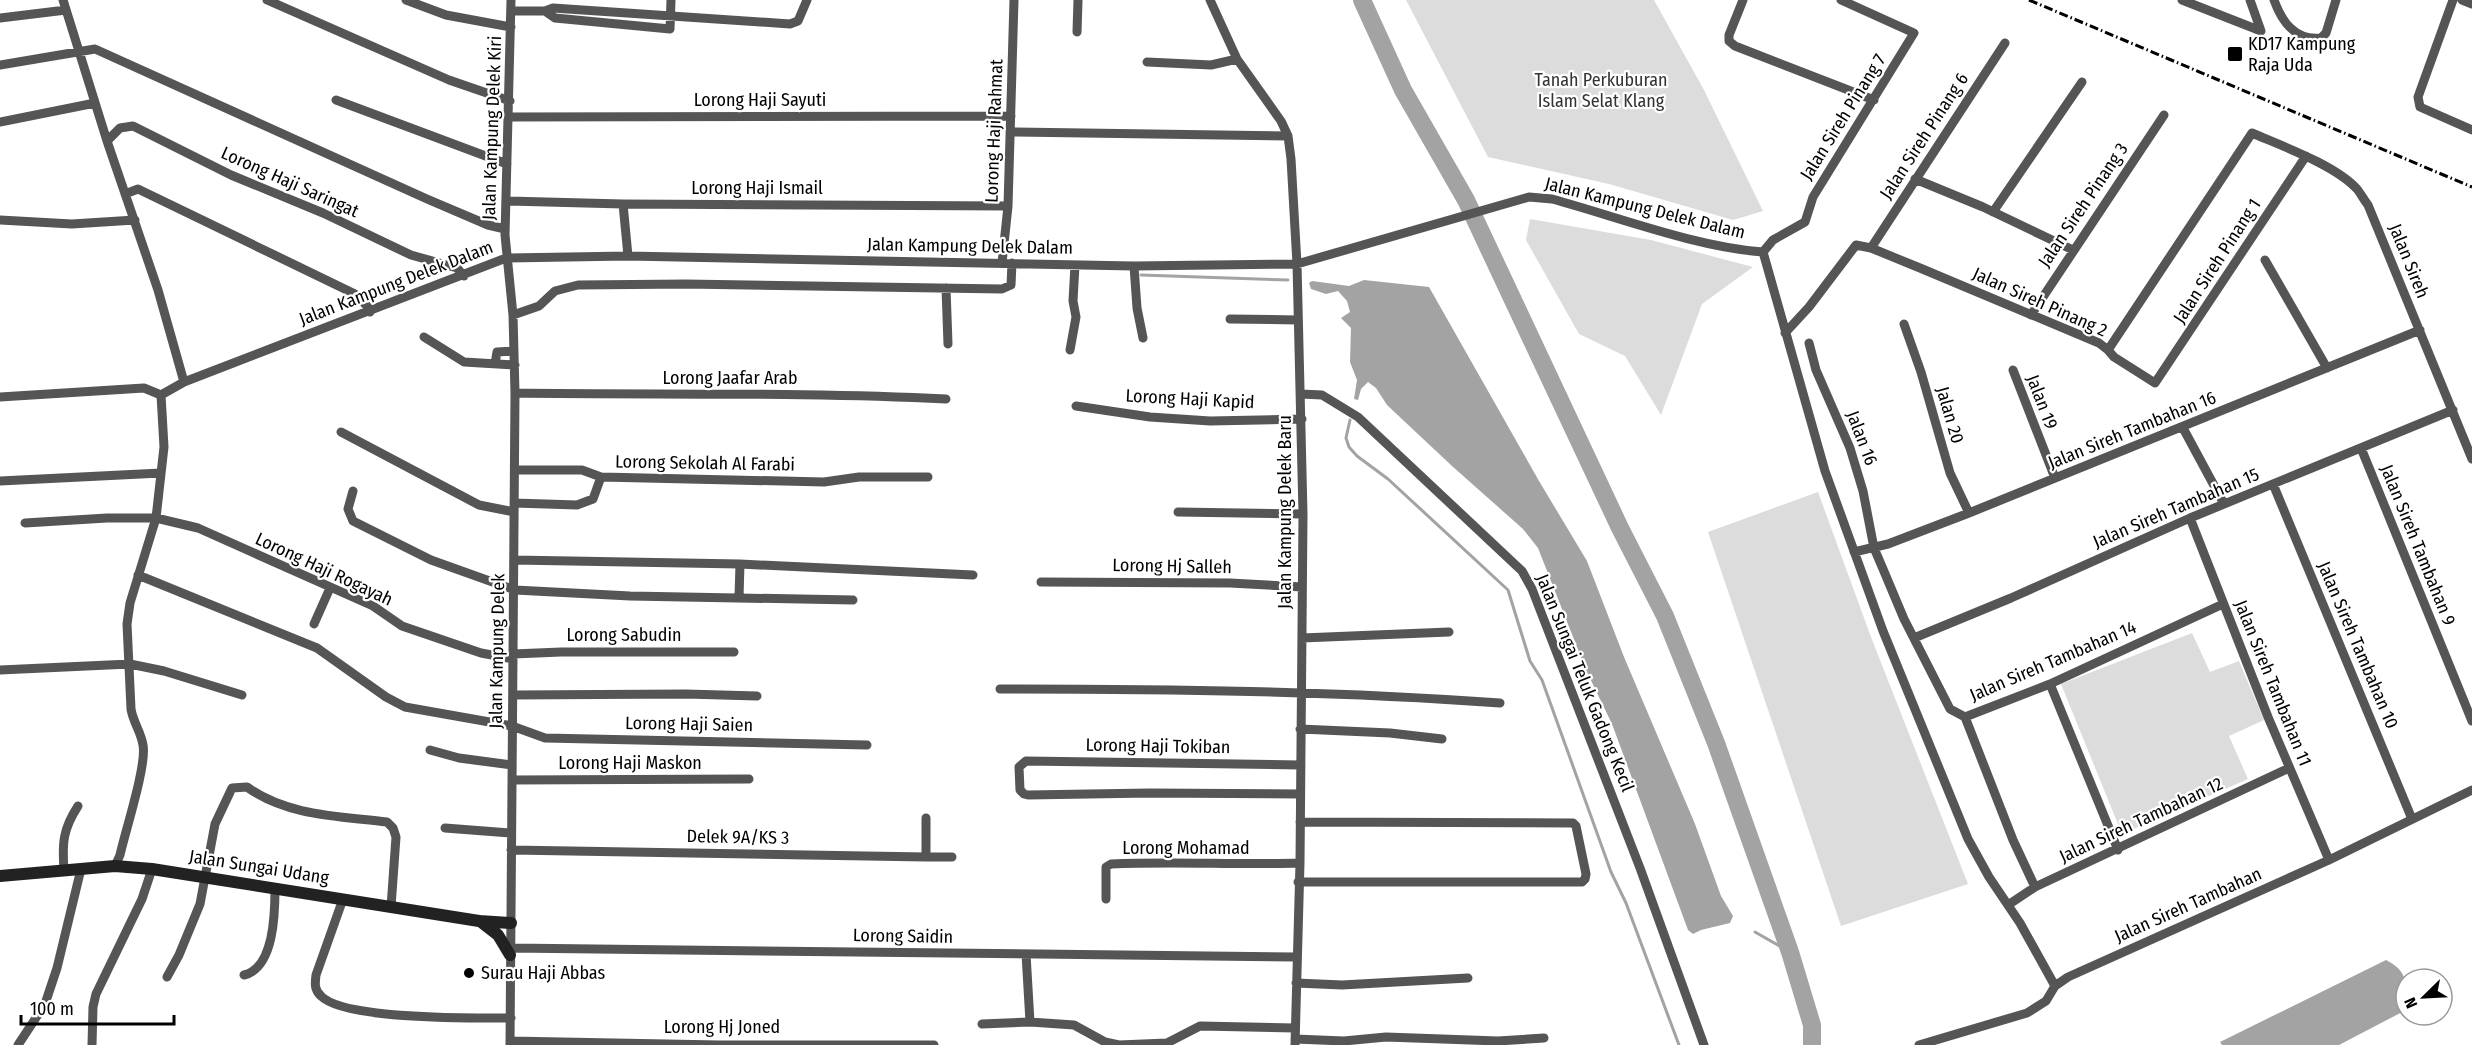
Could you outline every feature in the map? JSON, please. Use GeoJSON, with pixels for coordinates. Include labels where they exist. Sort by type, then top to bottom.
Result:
{"type":"FeatureCollection","features":[{"type":"Feature","properties":{"kind":"street"},"geometry":{"type":"LineString","coordinates":[[63,0],[107,141],[135,220],[184,382]]}},
{"type":"Feature","properties":{"kind":"street"},"geometry":{"type":"LineString","coordinates":[[267,0],[438,75],[510,101]]}},
{"type":"Feature","properties":{"kind":"street"},"geometry":{"type":"LineString","coordinates":[[406,0],[446,15],[511,27]]}},
{"type":"Feature","properties":{"kind":"street","name":"Jalan Kampung Delek Kiri"},"geometry":{"type":"LineString","coordinates":[[506,258],[511,0]]}},
{"type":"Feature","properties":{"kind":"street"},"geometry":{"type":"LineString","coordinates":[[511,11],[527,5],[545,11],[555,18],[670,29],[671,0]]}},
{"type":"Feature","properties":{"kind":"street"},"geometry":{"type":"LineString","coordinates":[[545,11],[554,8],[790,24],[798,21],[807,0]]}},
{"type":"Feature","properties":{"kind":"street","name":"Lorong Haji Rahmat"},"geometry":{"type":"LineString","coordinates":[[1010,268],[1008,206],[1012,132],[1014,0]]}},
{"type":"Feature","properties":{"kind":"street"},"geometry":{"type":"LineString","coordinates":[[1077,33],[1078,0]]}},
{"type":"Feature","properties":{"kind":"street","name":"Jalan Kampung Delek Baru"},"geometry":{"type":"LineString","coordinates":[[1210,0],[1237,59],[1281,121],[1288,136],[1291,159],[1297,264],[1303,514],[1300,862],[1295,1042]]}},
{"type":"Feature","properties":{"kind":"street"},"geometry":{"type":"LineString","coordinates":[[1743,0],[1729,35],[1729,41],[1736,46],[1874,100]]}},
{"type":"Feature","properties":{"kind":"street","name":"Jalan Sireh Pinang 7"},"geometry":{"type":"LineString","coordinates":[[1763,252],[1773,240],[1806,222],[1813,197],[1914,33],[1841,0]]}},
{"type":"Feature","properties":{"kind":"street"},"geometry":{"type":"LineString","coordinates":[[2182,0],[2261,31],[2250,0]]}},
{"type":"Feature","properties":{"kind":"street"},"geometry":{"type":"LineString","coordinates":[[2274,0],[2279,15],[2294,33],[2309,39],[2321,38],[2326,33],[2336,0]]}},
{"type":"Feature","properties":{"kind":"street"},"geometry":{"type":"LineString","coordinates":[[2453,0],[2418,97],[2420,106],[2429,112],[2472,130]]}},
{"type":"Feature","properties":{"kind":"street"},"geometry":{"type":"LineString","coordinates":[[2462,0],[2472,4]]}},
{"type":"Feature","properties":{"kind":"street"},"geometry":{"type":"LineString","coordinates":[[0,18],[66,10]]}},
{"type":"Feature","properties":{"kind":"street","name":"Jalan Sireh Pinang 6"},"geometry":{"type":"LineString","coordinates":[[1871,248],[2006,42]]}},
{"type":"Feature","properties":{"kind":"street"},"geometry":{"type":"LineString","coordinates":[[0,65],[94,50],[427,199],[488,225],[505,229]]}},
{"type":"Feature","properties":{"kind":"street"},"geometry":{"type":"LineString","coordinates":[[1147,62],[1211,65],[1237,59]]}},
{"type":"Feature","properties":{"kind":"street"},"geometry":{"type":"LineString","coordinates":[[1993,212],[2082,82]]}},
{"type":"Feature","properties":{"kind":"street"},"geometry":{"type":"LineString","coordinates":[[336,100],[507,164]]}},
{"type":"Feature","properties":{"kind":"street"},"geometry":{"type":"LineString","coordinates":[[0,122],[95,103]]}},
{"type":"Feature","properties":{"kind":"street","name":"Jalan Sireh Pinang 3"},"geometry":{"type":"LineString","coordinates":[[2031,315],[2164,115]]}},
{"type":"Feature","properties":{"kind":"street","name":"Lorong Haji Sayuti"},"geometry":{"type":"LineString","coordinates":[[510,117],[1011,116]]}},
{"type":"Feature","properties":{"kind":"street","name":"Lorong Haji Saringat"},"geometry":{"type":"LineString","coordinates":[[107,141],[120,128],[134,126],[231,175],[323,213],[411,255],[457,268],[464,276]]}},
{"type":"Feature","properties":{"kind":"street"},"geometry":{"type":"LineString","coordinates":[[1012,132],[1288,136]]}},
{"type":"Feature","properties":{"kind":"street","name":"Jalan Sireh"},"geometry":{"type":"LineString","coordinates":[[2252,133],[2306,156],[2350,183],[2368,205],[2453,410],[2468,434],[2472,459]]}},
{"type":"Feature","properties":{"kind":"street","name":"Jalan Sireh Pinang 2"},"geometry":{"type":"LineString","coordinates":[[1871,248],[2099,343],[2108,350],[2252,133]]}},
{"type":"Feature","properties":{"kind":"street","name":"Jalan Sireh Pinang 1"},"geometry":{"type":"LineString","coordinates":[[2108,350],[2114,357],[2156,383],[2306,156]]}},
{"type":"Feature","properties":{"kind":"street"},"geometry":{"type":"LineString","coordinates":[[1915,179],[1993,212],[2073,250]]}},
{"type":"Feature","properties":{"kind":"street"},"geometry":{"type":"LineString","coordinates":[[125,194],[138,189],[191,213],[355,294],[370,312]]}},
{"type":"Feature","properties":{"kind":"street","name":"Jalan Kampung Delek Dalam"},"geometry":{"type":"LineString","coordinates":[[161,394],[184,382],[506,258],[628,256],[1010,268],[1075,265],[1297,264],[1461,219],[1530,197],[1552,199],[1695,239],[1763,252]]}},
{"type":"Feature","properties":{"kind":"street","name":"Lorong Haji Ismail"},"geometry":{"type":"LineString","coordinates":[[506,201],[624,204],[1008,206]]}},
{"type":"Feature","properties":{"kind":"street"},"geometry":{"type":"LineString","coordinates":[[624,204],[628,256]]}},
{"type":"Feature","properties":{"kind":"street"},"geometry":{"type":"LineString","coordinates":[[0,220],[72,224],[135,220]]}},
{"type":"Feature","properties":{"kind":"street"},"geometry":{"type":"LineString","coordinates":[[1785,333],[1809,307],[1853,247],[1856,245],[1871,248]]}},
{"type":"Feature","properties":{"kind":"street"},"geometry":{"type":"LineString","coordinates":[[1763,252],[1825,471],[1888,642],[1968,839],[1984,870],[2008,905],[2055,986]]}},
{"type":"Feature","properties":{"kind":"street","name":"Jalan Kampung Delek"},"geometry":{"type":"LineString","coordinates":[[506,258],[513,315],[515,365],[510,1043]]}},
{"type":"Feature","properties":{"kind":"street"},"geometry":{"type":"LineString","coordinates":[[2265,260],[2327,368]]}},
{"type":"Feature","properties":{"kind":"street"},"geometry":{"type":"LineString","coordinates":[[1070,350],[1076,317],[1073,301],[1075,265]]}},
{"type":"Feature","properties":{"kind":"street"},"geometry":{"type":"LineString","coordinates":[[1134,266],[1143,338]]}},
{"type":"Feature","properties":{"kind":"street"},"geometry":{"type":"LineString","coordinates":[[513,315],[539,306],[555,291],[578,285],[1008,288],[1011,285],[1010,268]]}},
{"type":"Feature","properties":{"kind":"street"},"geometry":{"type":"LineString","coordinates":[[946,288],[948,344]]}},
{"type":"Feature","properties":{"kind":"street"},"geometry":{"type":"LineString","coordinates":[[1230,319],[1298,320]]}},
{"type":"Feature","properties":{"kind":"street","name":"Jalan 20"},"geometry":{"type":"LineString","coordinates":[[1904,324],[1921,372],[1950,473],[1969,513]]}},
{"type":"Feature","properties":{"kind":"street","name":"Jalan Sireh Tambahan 16"},"geometry":{"type":"LineString","coordinates":[[1854,552],[1874,548],[1969,513],[2420,330]]}},
{"type":"Feature","properties":{"kind":"street"},"geometry":{"type":"LineString","coordinates":[[424,337],[464,362],[515,365]]}},
{"type":"Feature","properties":{"kind":"street","name":"Jalan 16"},"geometry":{"type":"LineString","coordinates":[[1809,342],[1816,370],[1853,459],[1863,491],[1874,548],[1914,638],[1950,709],[1965,717]]}},
{"type":"Feature","properties":{"kind":"street"},"geometry":{"type":"LineString","coordinates":[[495,364],[497,352],[514,351]]}},
{"type":"Feature","properties":{"kind":"street","name":"Jalan 19"},"geometry":{"type":"LineString","coordinates":[[2013,370],[2055,478]]}},
{"type":"Feature","properties":{"kind":"street"},"geometry":{"type":"LineString","coordinates":[[0,397],[144,388],[161,394],[165,427],[156,518],[130,603],[127,624],[131,709],[133,721],[144,745],[120,855],[115,866]]}},
{"type":"Feature","properties":{"kind":"street","name":"Lorong Jaafar Arab"},"geometry":{"type":"LineString","coordinates":[[515,393],[845,394],[946,399]]}},
{"type":"Feature","properties":{"kind":"street","name":"Jalan Sungai Teluk Gadong Kecil"},"geometry":{"type":"LineString","coordinates":[[1301,394],[1322,395],[1358,417],[1522,571],[1532,589],[1640,868],[1704,1045]]}},
{"type":"Feature","properties":{"kind":"street","name":"Lorong Haji Kapid"},"geometry":{"type":"LineString","coordinates":[[1076,406],[1150,417],[1200,420],[1302,419]]}},
{"type":"Feature","properties":{"kind":"street","name":"Jalan Sireh Tambahan 15"},"geometry":{"type":"LineString","coordinates":[[1914,638],[2011,598],[2190,518],[2453,410]]}},
{"type":"Feature","properties":{"kind":"street"},"geometry":{"type":"LineString","coordinates":[[2183,428],[2224,504]]}},
{"type":"Feature","properties":{"kind":"street"},"geometry":{"type":"LineString","coordinates":[[341,432],[479,505],[514,508],[577,506],[593,499],[601,477]]}},
{"type":"Feature","properties":{"kind":"street","name":"Jalan Sireh Tambahan 9"},"geometry":{"type":"LineString","coordinates":[[2361,448],[2472,721]]}},
{"type":"Feature","properties":{"kind":"street","name":"Lorong Sekolah Al Farabi"},"geometry":{"type":"LineString","coordinates":[[515,470],[582,470],[601,477],[824,482],[859,477],[928,477]]}},
{"type":"Feature","properties":{"kind":"street"},"geometry":{"type":"LineString","coordinates":[[0,481],[161,473]]}},
{"type":"Feature","properties":{"kind":"street","name":"Jalan Sireh Tambahan 10"},"geometry":{"type":"LineString","coordinates":[[2272,484],[2412,819]]}},
{"type":"Feature","properties":{"kind":"street"},"geometry":{"type":"LineString","coordinates":[[353,491],[348,509],[353,521],[431,560],[515,590],[630,596],[853,600]]}},
{"type":"Feature","properties":{"kind":"street"},"geometry":{"type":"LineString","coordinates":[[1178,512],[1303,514]]}},
{"type":"Feature","properties":{"kind":"street","name":"Lorong Haji Rogayah"},"geometry":{"type":"LineString","coordinates":[[26,522],[156,518],[198,528],[374,606],[402,626],[481,653],[513,657]]}},
{"type":"Feature","properties":{"kind":"street","name":"Jalan Sireh Tambahan 11"},"geometry":{"type":"LineString","coordinates":[[2190,518],[2289,768],[2329,860]]}},
{"type":"Feature","properties":{"kind":"street"},"geometry":{"type":"LineString","coordinates":[[514,560],[740,564],[973,575]]}},
{"type":"Feature","properties":{"kind":"street"},"geometry":{"type":"LineString","coordinates":[[739,597],[740,564]]}},
{"type":"Feature","properties":{"kind":"street","name":"Lorong Haji Saien"},"geometry":{"type":"LineString","coordinates":[[138,575],[317,648],[386,697],[405,707],[512,726],[538,737],[575,740],[646,738],[867,745]]}},
{"type":"Feature","properties":{"kind":"street","name":"Lorong Hj Salleh"},"geometry":{"type":"LineString","coordinates":[[1041,582],[1230,583],[1302,587]]}},
{"type":"Feature","properties":{"kind":"street"},"geometry":{"type":"LineString","coordinates":[[314,624],[330,588]]}},
{"type":"Feature","properties":{"kind":"street","name":"Jalan Sireh Tambahan 14"},"geometry":{"type":"LineString","coordinates":[[2035,887],[2013,840],[1965,717],[2049,684],[2223,604]]}},
{"type":"Feature","properties":{"kind":"street"},"geometry":{"type":"LineString","coordinates":[[1302,638],[1449,632]]}},
{"type":"Feature","properties":{"kind":"street","name":"Lorong Sabudin"},"geometry":{"type":"LineString","coordinates":[[513,657],[561,652],[734,652]]}},
{"type":"Feature","properties":{"kind":"street"},"geometry":{"type":"LineString","coordinates":[[0,670],[130,664],[164,671],[242,695]]}},
{"type":"Feature","properties":{"kind":"street"},"geometry":{"type":"LineString","coordinates":[[2049,684],[2118,850]]}},
{"type":"Feature","properties":{"kind":"street"},"geometry":{"type":"LineString","coordinates":[[1000,689],[1207,690],[1349,694],[1500,703]]}},
{"type":"Feature","properties":{"kind":"street"},"geometry":{"type":"LineString","coordinates":[[513,695],[757,696]]}},
{"type":"Feature","properties":{"kind":"street"},"geometry":{"type":"LineString","coordinates":[[1300,729],[1390,733],[1442,739]]}},
{"type":"Feature","properties":{"kind":"street"},"geometry":{"type":"LineString","coordinates":[[430,750],[459,758],[512,765]]}},
{"type":"Feature","properties":{"kind":"street","name":"Lorong Haji Tokiban"},"geometry":{"type":"LineString","coordinates":[[1300,765],[1026,760],[1019,767],[1020,790],[1023,794],[1028,795],[1300,794]]}},
{"type":"Feature","properties":{"kind":"street","name":"Jalan Sireh Tambahan 12"},"geometry":{"type":"LineString","coordinates":[[2008,905],[2035,887],[2289,768]]}},
{"type":"Feature","properties":{"kind":"street","name":"Lorong Haji Maskon"},"geometry":{"type":"LineString","coordinates":[[512,780],[749,779]]}},
{"type":"Feature","properties":{"kind":"street"},"geometry":{"type":"LineString","coordinates":[[167,977],[179,955],[200,904],[215,824],[232,788],[247,787],[263,798],[298,810],[387,822],[393,828],[396,837],[391,906]]}},
{"type":"Feature","properties":{"kind":"street","name":"Jalan Sireh Tambahan"},"geometry":{"type":"LineString","coordinates":[[1919,1045],[2027,1013],[2046,1001],[2055,986],[2068,977],[2329,860],[2472,790]]}},
{"type":"Feature","properties":{"kind":"street"},"geometry":{"type":"LineString","coordinates":[[64,870],[62,852],[66,824],[78,806]]}},
{"type":"Feature","properties":{"kind":"street"},"geometry":{"type":"LineString","coordinates":[[926,818],[926,857]]}},
{"type":"Feature","properties":{"kind":"street"},"geometry":{"type":"LineString","coordinates":[[1298,882],[1582,882],[1586,874],[1576,826],[1573,823],[1300,822]]}},
{"type":"Feature","properties":{"kind":"street"},"geometry":{"type":"LineString","coordinates":[[445,828],[511,833]]}},
{"type":"Feature","properties":{"kind":"street","name":"Delek 9A/KS 3"},"geometry":{"type":"LineString","coordinates":[[511,850],[952,857]]}},
{"type":"Feature","properties":{"kind":"street","name":"Lorong Mohamad"},"geometry":{"type":"LineString","coordinates":[[1106,899],[1106,867],[1111,864],[1171,862],[1244,865],[1300,862]]}},
{"type":"Feature","properties":{"kind":"street","name":"Jalan Sungai Udang"},"geometry":{"type":"LineString","coordinates":[[0,876],[115,866],[152,869],[479,921],[511,923]]}},
{"type":"Feature","properties":{"kind":"street"},"geometry":{"type":"LineString","coordinates":[[18,1045],[45,1004],[57,968],[81,869]]}},
{"type":"Feature","properties":{"kind":"street"},"geometry":{"type":"LineString","coordinates":[[92,1045],[93,1007],[96,994],[142,899],[152,869]]}},
{"type":"Feature","properties":{"kind":"street"},"geometry":{"type":"LineString","coordinates":[[244,975],[253,973],[263,962],[275,912],[275,888]]}},
{"type":"Feature","properties":{"kind":"street"},"geometry":{"type":"LineString","coordinates":[[343,899],[316,975],[315,986],[320,996],[331,1004],[378,1014],[511,1018]]}},
{"type":"Feature","properties":{"kind":"street"},"geometry":{"type":"LineString","coordinates":[[479,921],[498,935],[511,952]]}},
{"type":"Feature","properties":{"kind":"street","name":"Lorong Saidin"},"geometry":{"type":"LineString","coordinates":[[511,952],[1296,957]]}},
{"type":"Feature","properties":{"kind":"street"},"geometry":{"type":"LineString","coordinates":[[1026,954],[1030,1022]]}},
{"type":"Feature","properties":{"kind":"street"},"geometry":{"type":"LineString","coordinates":[[1296,982],[1342,985],[1468,978]]}},
{"type":"Feature","properties":{"kind":"street"},"geometry":{"type":"LineString","coordinates":[[981,1024],[1030,1022],[1074,1025],[1106,1042],[1119,1045],[1167,1043],[1200,1026],[1295,1028]]}},
{"type":"Feature","properties":{"kind":"street"},"geometry":{"type":"LineString","coordinates":[[1295,1042],[1386,1037],[1497,1041],[1544,1038]]}},
{"type":"Feature","properties":{"kind":"street","name":"Lorong Hj Joned"},"geometry":{"type":"LineString","coordinates":[[510,1043],[934,1045]]}},
{"type":"Feature","properties":{"kind":"green space","name":"Tanah Perkuburan Islam Selat Klang"},"geometry":{"type":"Polygon","coordinates":[[[1406,0],[1654,0],[1704,90],[1763,211],[1733,220],[1609,184],[1488,157],[1406,0]]]}},
{"type":"Feature","properties":{"kind":"green space"},"geometry":{"type":"Polygon","coordinates":[[[1530,219],[1651,240],[1753,267],[1702,304],[1661,415],[1625,356],[1579,334],[1526,240],[1530,219]]]}},
{"type":"Feature","properties":{"kind":"green space"},"geometry":{"type":"Polygon","coordinates":[[[1818,492],[1871,637],[1968,884],[1841,926],[1708,532],[1818,492]]]}},
{"type":"Feature","properties":{"kind":"green space"},"geometry":{"type":"Polygon","coordinates":[[[2192,633],[2210,672],[2239,661],[2264,720],[2229,736],[2248,779],[2122,834],[2061,684],[2192,633]]]}},
{"type":"Feature","properties":{"kind":"shaded area"},"geometry":{"type":"Polygon","coordinates":[[[1364,280],[1429,287],[1587,561],[1624,657],[1695,824],[1721,896],[1733,916],[1730,923],[1693,934],[1688,930],[1612,724],[1586,670],[1538,548],[1523,529],[1387,405],[1376,388],[1368,382],[1361,389],[1358,400],[1354,399],[1357,380],[1350,362],[1351,328],[1341,318],[1350,312],[1347,301],[1338,291],[1326,294],[1311,289],[1309,283],[1312,281],[1349,286],[1364,280]]]}},
{"type":"Feature","properties":{"kind":"shaded area"},"geometry":{"type":"Polygon","coordinates":[[[2386,960],[2396,967],[2394,967],[2394,1016],[2339,1045],[2222,1045],[2220,1042],[2386,960]]]}},
{"type":"Feature","properties":{"kind":"waterway"},"geometry":{"type":"LineString","coordinates":[[1362,0],[1403,90],[1466,200],[1620,528],[1665,616],[1716,743],[1790,952],[1812,1025],[1812,1045]]}},
{"type":"Feature","properties":{"kind":"waterway"},"geometry":{"type":"LineString","coordinates":[[1141,275],[1288,280]]}},
{"type":"Feature","properties":{"kind":"waterway"},"geometry":{"type":"LineString","coordinates":[[1350,420],[1346,438],[1349,447],[1357,456],[1388,479],[1508,590],[1530,661],[1542,680],[1611,872],[1626,903],[1679,1045]]}},
{"type":"Feature","properties":{"kind":"waterway"},"geometry":{"type":"LineString","coordinates":[[1755,932],[1790,952]]}},
{"type":"Feature","properties":{"kind":"railway"},"geometry":{"type":"LineString","coordinates":[[2029,0],[2472,187]]}},
{"type":"Feature","properties":{"kind":"place","name":"KD17 Kampung Raja Uda"},"geometry":{"type":"Point","coordinates":[2235,54]}},
{"type":"Feature","properties":{"kind":"place","name":"Surau Haji Abbas"},"geometry":{"type":"Point","coordinates":[469,973]}}]}
